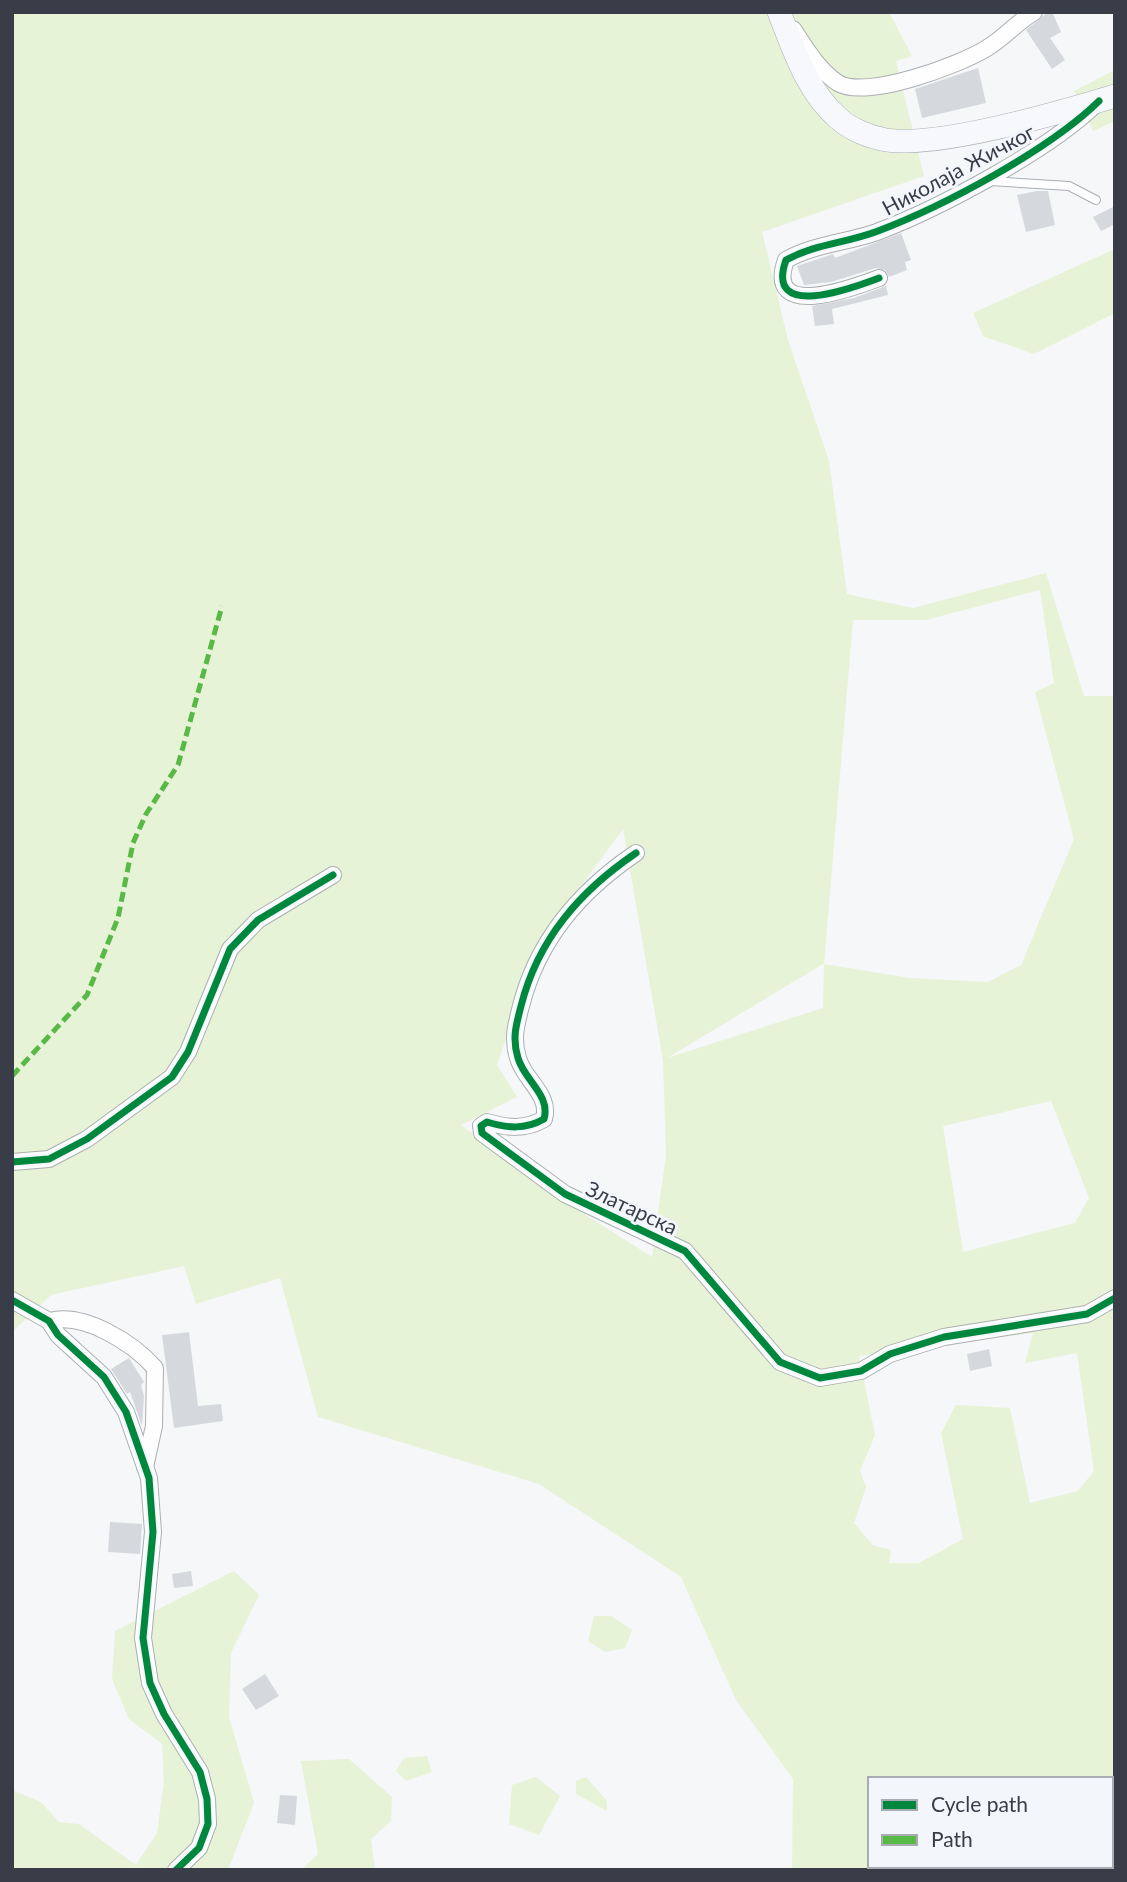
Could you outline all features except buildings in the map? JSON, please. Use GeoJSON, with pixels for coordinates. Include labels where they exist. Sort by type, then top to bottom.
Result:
{"type":"FeatureCollection","features":[{"type":"Feature","properties":{"kind":"street","name":"Николаја Жичког"},"geometry":{"type":"LineString","coordinates":[[781,12],[816,62],[839,84],[866,88],[957,65],[989,47],[1034,12]]}},
{"type":"Feature","properties":{"kind":"street","name":"Николаја Жичког"},"geometry":{"type":"LineString","coordinates":[[781,12],[813,90],[840,120],[872,136],[906,141],[928,139],[1107,98]]}},
{"type":"Feature","properties":{"kind":"street","name":"Николаја Жичког"},"geometry":{"type":"LineString","coordinates":[[879,278],[826,296],[807,296],[791,292],[783,284],[781,273],[786,260],[805,249],[875,232],[921,213],[1055,136],[1107,98]]}},
{"type":"Feature","properties":{"kind":"street","name":"Златарска"},"geometry":{"type":"LineString","coordinates":[[636,853],[600,877],[557,925],[529,972],[513,1037],[518,1061],[542,1097],[547,1110],[544,1119],[531,1127],[486,1122],[481,1126],[482,1133],[565,1194],[685,1251],[780,1362],[820,1378],[861,1371],[890,1353],[944,1337],[1087,1314],[1115,1298]]}},
{"type":"Feature","properties":{"kind":"street"},"geometry":{"type":"LineString","coordinates":[[12,1162],[49,1159],[87,1139],[172,1077],[188,1052],[230,949],[258,920],[291,897],[333,875]]}},
{"type":"Feature","properties":{"kind":"street"},"geometry":{"type":"LineString","coordinates":[[12,1300],[50,1321],[58,1335],[104,1377],[125,1412],[149,1478],[153,1532],[143,1638],[150,1683],[164,1714],[200,1772],[207,1799],[208,1824],[199,1848],[176,1870]]}},
{"type":"Feature","properties":{"kind":"street"},"geometry":{"type":"LineString","coordinates":[[50,1321],[62,1318],[127,1343],[155,1368],[157,1398],[145,1467]]}},
{"type":"Feature","properties":{"kind":"lane","name":"Николаја Жичког"},"geometry":{"type":"LineString","coordinates":[[980,181],[1069,186],[1096,200]]}},
{"type":"Feature","properties":{"kind":"green space"},"geometry":{"type":"Polygon","coordinates":[[[12,12],[889,12],[912,56],[896,61],[924,176],[762,232],[788,340],[829,461],[847,594],[913,608],[1046,573],[1084,696],[1115,696],[1115,1870],[792,1870],[793,1779],[736,1700],[681,1577],[539,1484],[318,1417],[280,1278],[196,1304],[184,1266],[51,1295],[12,1332],[12,12]],[[1040,590],[926,620],[853,620],[824,964],[909,978],[988,982],[1021,965],[1074,839],[1035,692],[1054,683],[1040,590]],[[623,829],[539,943],[497,1065],[517,1097],[461,1125],[578,1210],[652,1257],[666,1155],[663,1060],[623,829]],[[823,964],[667,1058],[823,1008],[823,964]],[[1051,1101],[943,1126],[963,1252],[1075,1223],[1089,1198],[1051,1101]],[[1033,1333],[859,1356],[875,1435],[860,1471],[866,1487],[854,1523],[873,1545],[891,1550],[889,1563],[919,1563],[963,1539],[941,1433],[956,1405],[1010,1408],[1030,1503],[1078,1491],[1094,1471],[1077,1353],[1025,1363],[1033,1333]]]}},
{"type":"Feature","properties":{"kind":"green space"},"geometry":{"type":"Polygon","coordinates":[[[1115,70],[1115,121],[1093,131],[1074,91],[1115,70]]]}},
{"type":"Feature","properties":{"kind":"green space"},"geometry":{"type":"Polygon","coordinates":[[[1115,249],[1115,313],[1034,354],[983,336],[973,313],[1115,249]]]}},
{"type":"Feature","properties":{"kind":"green space"},"geometry":{"type":"Polygon","coordinates":[[[234,1571],[259,1595],[231,1653],[229,1717],[254,1803],[228,1870],[12,1870],[12,1790],[41,1802],[59,1822],[79,1824],[136,1865],[157,1833],[164,1781],[162,1744],[129,1719],[112,1679],[115,1631],[234,1571]]]}},
{"type":"Feature","properties":{"kind":"green space"},"geometry":{"type":"Polygon","coordinates":[[[594,1616],[611,1616],[632,1630],[625,1648],[605,1652],[588,1641],[594,1616]]]}},
{"type":"Feature","properties":{"kind":"green space"},"geometry":{"type":"Polygon","coordinates":[[[427,1756],[432,1772],[406,1781],[396,1771],[404,1758],[427,1756]]]}},
{"type":"Feature","properties":{"kind":"green space"},"geometry":{"type":"Polygon","coordinates":[[[349,1759],[392,1797],[391,1821],[371,1839],[375,1870],[301,1870],[318,1854],[301,1761],[349,1759]]]}},
{"type":"Feature","properties":{"kind":"green space"},"geometry":{"type":"Polygon","coordinates":[[[536,1777],[560,1796],[539,1835],[509,1824],[512,1785],[536,1777]]]}},
{"type":"Feature","properties":{"kind":"green space"},"geometry":{"type":"Polygon","coordinates":[[[586,1777],[607,1801],[607,1811],[576,1794],[576,1781],[586,1777]]]}},
{"type":"Feature","properties":{"kind":"marked path"},"geometry":{"type":"LineString","coordinates":[[12,1076],[87,995],[118,918],[133,843],[146,814],[178,765],[222,606]]}},
{"type":"Feature","properties":{"kind":"cycle path"},"geometry":{"type":"LineString","coordinates":[[879,278],[815,296],[799,295],[788,290],[783,279],[786,260],[808,250],[878,231],[964,192],[1025,157],[1078,120],[1099,101]]}},
{"type":"Feature","properties":{"kind":"cycle path"},"geometry":{"type":"LineString","coordinates":[[636,853],[579,900],[550,938],[529,982],[515,1032],[515,1045],[521,1066],[544,1102],[544,1119],[516,1127],[487,1122],[481,1126],[482,1133],[565,1194],[685,1251],[780,1362],[820,1378],[861,1371],[890,1354],[944,1337],[1087,1314],[1115,1298]]}},
{"type":"Feature","properties":{"kind":"cycle path"},"geometry":{"type":"LineString","coordinates":[[12,1162],[49,1159],[87,1139],[172,1077],[188,1052],[230,949],[258,920],[333,875]]}},
{"type":"Feature","properties":{"kind":"cycle path"},"geometry":{"type":"LineString","coordinates":[[12,1300],[49,1321],[58,1335],[104,1377],[126,1412],[149,1478],[153,1532],[143,1638],[150,1683],[164,1714],[200,1772],[207,1799],[208,1824],[199,1848],[176,1870]]}}]}
